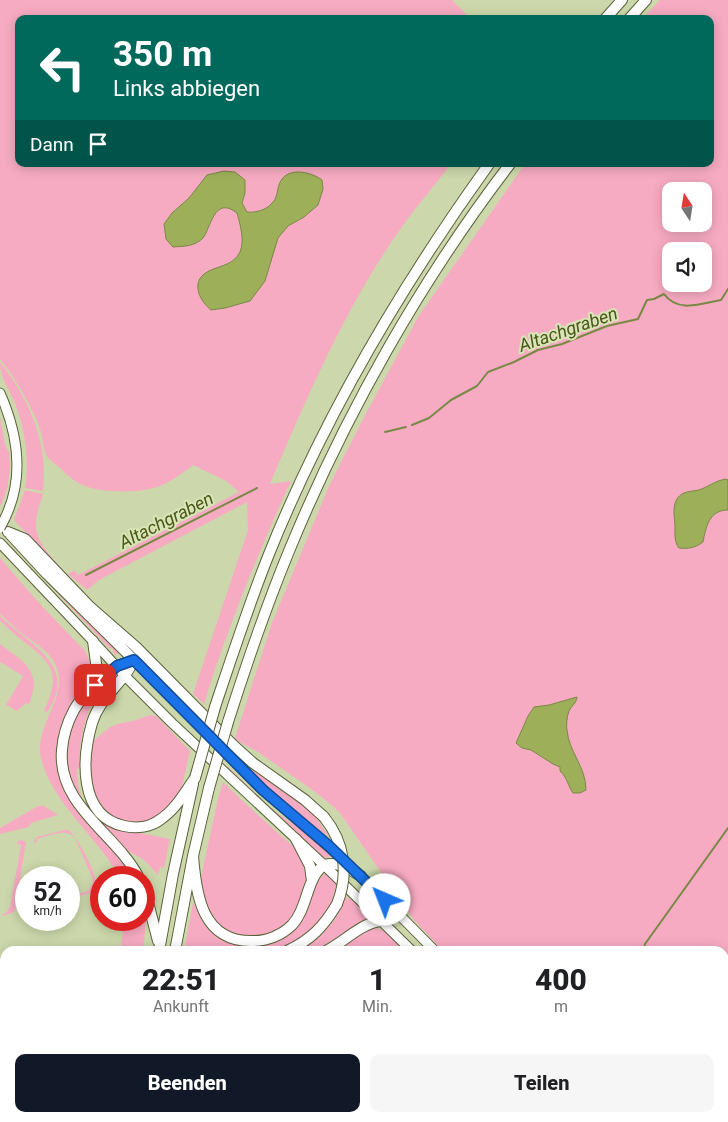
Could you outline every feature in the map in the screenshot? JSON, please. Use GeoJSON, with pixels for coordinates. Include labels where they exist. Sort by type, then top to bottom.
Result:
{"type":"FeatureCollection","features":[{"type":"Feature","properties":{"kind":"highway"},"geometry":{"type":"LineString","coordinates":[[609,15],[622,0]]}},
{"type":"Feature","properties":{"kind":"highway"},"geometry":{"type":"LineString","coordinates":[[633,15],[646,0]]}},
{"type":"Feature","properties":{"kind":"highway"},"geometry":{"type":"LineString","coordinates":[[160,946],[174,866],[195,778],[215,707],[270,553],[337,408],[402,292],[487,167]]}},
{"type":"Feature","properties":{"kind":"highway"},"geometry":{"type":"LineString","coordinates":[[176,946],[193,856],[209,788],[228,722],[273,591],[289,551],[329,460],[392,343],[469,221],[508,167]]}},
{"type":"Feature","properties":{"kind":"highway"},"geometry":{"type":"LineString","coordinates":[[0,523],[4,530],[47,574],[134,660]]}},
{"type":"Feature","properties":{"kind":"highway"},"geometry":{"type":"LineString","coordinates":[[4,530],[25,539],[89,606],[136,647],[233,745],[261,769],[305,800],[324,817],[338,839],[344,862],[344,880],[337,904],[327,922],[305,942],[297,946]]}},
{"type":"Feature","properties":{"kind":"highway"},"geometry":{"type":"LineString","coordinates":[[93,640],[97,670],[95,685]]}},
{"type":"Feature","properties":{"kind":"highway"},"geometry":{"type":"LineString","coordinates":[[134,660],[125,676],[100,704],[92,724],[85,771],[88,793],[94,806],[103,816],[118,825],[146,826],[160,820],[173,809],[195,778]]}},
{"type":"Feature","properties":{"kind":"highway"},"geometry":{"type":"LineString","coordinates":[[131,866],[73,795],[63,770],[63,744],[70,719],[81,700],[117,666],[134,660]]}},
{"type":"Feature","properties":{"kind":"highway"},"geometry":{"type":"LineString","coordinates":[[296,839],[310,866],[311,884]]}},
{"type":"Feature","properties":{"kind":"highway"},"geometry":{"type":"LineString","coordinates":[[193,856],[197,894],[205,915],[212,925],[223,934],[235,939],[248,941],[261,941],[287,929],[303,908],[316,873],[324,864],[334,863],[341,865],[361,876]]}},
{"type":"Feature","properties":{"kind":"highway"},"geometry":{"type":"LineString","coordinates":[[335,946],[367,924],[380,921]]}},
{"type":"Feature","properties":{"kind":"highway"},"geometry":{"type":"LineString","coordinates":[[155,931],[158,946]]}},
{"type":"Feature","properties":{"kind":"main road"},"geometry":{"type":"LineString","coordinates":[[0,393],[12,423],[18,469],[14,496],[4,530]]}},
{"type":"Feature","properties":{"kind":"main road"},"geometry":{"type":"LineString","coordinates":[[3,546],[125,676],[172,723],[324,864],[407,946]]}},
{"type":"Feature","properties":{"kind":"main road"},"geometry":{"type":"LineString","coordinates":[[134,660],[263,790],[361,876],[430,946]]}},
{"type":"Feature","properties":{"kind":"shaded area"},"geometry":{"type":"Polygon","coordinates":[[[0,0],[452,0],[467,15],[15,15],[15,167],[449,167],[383,254],[364,285],[314,383],[270,484],[291,481],[244,591],[204,704],[193,694],[248,530],[247,502],[99,580],[87,590],[68,574],[74,570],[78,575],[239,492],[226,481],[193,465],[164,484],[144,490],[104,490],[80,484],[69,477],[46,455],[41,432],[29,403],[0,359],[0,0]]]}},
{"type":"Feature","properties":{"kind":"shaded area"},"geometry":{"type":"Polygon","coordinates":[[[660,0],[728,0],[728,946],[438,946],[414,920],[340,813],[300,781],[235,738],[272,623],[329,486],[418,317],[523,167],[714,167],[714,15],[646,15],[660,0]]]}},
{"type":"Feature","properties":{"kind":"shaded area"},"geometry":{"type":"Polygon","coordinates":[[[224,171],[235,172],[245,180],[245,193],[242,203],[247,212],[261,211],[267,208],[275,199],[282,179],[292,173],[305,173],[317,177],[322,180],[323,189],[318,205],[304,217],[288,226],[278,238],[265,281],[250,301],[211,310],[201,298],[198,283],[200,278],[208,271],[233,261],[240,252],[242,237],[237,213],[229,208],[218,210],[203,238],[192,245],[173,247],[166,239],[164,224],[172,213],[189,198],[207,175],[224,171]]]}},
{"type":"Feature","properties":{"kind":"shaded area"},"geometry":{"type":"Polygon","coordinates":[[[0,362],[20,391],[35,422],[43,456],[43,491],[25,488],[27,455],[24,433],[14,401],[3,378],[0,362]]]}},
{"type":"Feature","properties":{"kind":"shaded area"},"geometry":{"type":"Polygon","coordinates":[[[0,417],[5,445],[9,452],[10,465],[8,486],[1,506],[0,505],[0,417]]]}},
{"type":"Feature","properties":{"kind":"shaded area"},"geometry":{"type":"Polygon","coordinates":[[[725,479],[728,480],[728,510],[716,513],[709,520],[703,542],[691,548],[679,548],[676,540],[674,516],[674,507],[677,499],[684,493],[699,490],[725,479]]]}},
{"type":"Feature","properties":{"kind":"shaded area"},"geometry":{"type":"Polygon","coordinates":[[[25,490],[43,494],[38,510],[37,532],[42,545],[65,572],[64,574],[14,520],[25,490]]]}},
{"type":"Feature","properties":{"kind":"shaded area"},"geometry":{"type":"Polygon","coordinates":[[[11,542],[88,622],[116,647],[119,652],[115,656],[112,648],[109,648],[11,542]]]}},
{"type":"Feature","properties":{"kind":"shaded area"},"geometry":{"type":"Polygon","coordinates":[[[0,558],[39,603],[85,651],[89,658],[90,680],[58,764],[108,842],[127,866],[113,866],[63,803],[46,773],[41,758],[40,745],[57,695],[58,671],[52,659],[45,651],[0,614],[0,558]]]}},
{"type":"Feature","properties":{"kind":"shaded area"},"geometry":{"type":"Polygon","coordinates":[[[0,616],[36,646],[54,668],[58,681],[56,696],[47,712],[44,711],[53,681],[49,666],[37,652],[0,621],[0,616]]]}},
{"type":"Feature","properties":{"kind":"shaded area"},"geometry":{"type":"Polygon","coordinates":[[[0,644],[17,656],[29,668],[32,675],[34,683],[33,693],[29,704],[26,703],[17,711],[6,705],[23,676],[0,662],[0,644]]]}},
{"type":"Feature","properties":{"kind":"shaded area"},"geometry":{"type":"Polygon","coordinates":[[[98,687],[101,691],[86,718],[80,748],[79,769],[77,769],[78,785],[83,801],[74,786],[69,771],[68,742],[78,714],[98,687]]]}},
{"type":"Feature","properties":{"kind":"shaded area"},"geometry":{"type":"Polygon","coordinates":[[[577,697],[568,713],[567,728],[568,738],[581,767],[586,790],[580,793],[573,793],[560,771],[560,767],[531,750],[522,748],[516,743],[534,707],[577,697]]]}},
{"type":"Feature","properties":{"kind":"shaded area"},"geometry":{"type":"Polygon","coordinates":[[[150,715],[156,716],[190,751],[185,775],[177,798],[167,811],[148,821],[126,822],[107,813],[95,795],[91,774],[93,741],[110,727],[150,715]]]}},
{"type":"Feature","properties":{"kind":"shaded area"},"geometry":{"type":"Polygon","coordinates":[[[227,766],[274,811],[305,832],[334,856],[322,858],[227,766]]]}},
{"type":"Feature","properties":{"kind":"shaded area"},"geometry":{"type":"Polygon","coordinates":[[[253,769],[313,813],[330,838],[280,797],[252,771],[253,769]]]}},
{"type":"Feature","properties":{"kind":"shaded area"},"geometry":{"type":"Polygon","coordinates":[[[223,782],[294,846],[303,858],[306,866],[306,883],[296,911],[286,925],[270,934],[251,936],[239,935],[229,931],[213,919],[203,900],[201,877],[223,782]]]}},
{"type":"Feature","properties":{"kind":"shaded area"},"geometry":{"type":"Polygon","coordinates":[[[38,806],[44,806],[58,815],[31,823],[29,827],[0,834],[0,828],[38,806]]]}},
{"type":"Feature","properties":{"kind":"shaded area"},"geometry":{"type":"Polygon","coordinates":[[[99,820],[115,828],[170,839],[164,868],[160,867],[158,875],[155,872],[155,866],[150,866],[144,860],[123,848],[99,820]]]}},
{"type":"Feature","properties":{"kind":"shaded area"},"geometry":{"type":"Polygon","coordinates":[[[69,830],[73,835],[82,848],[90,866],[90,872],[75,838],[71,835],[57,833],[37,839],[37,842],[33,843],[37,837],[69,830]]]}},
{"type":"Feature","properties":{"kind":"shaded area"},"geometry":{"type":"Polygon","coordinates":[[[18,841],[26,842],[22,866],[17,866],[21,845],[17,844],[18,841]]]}},
{"type":"Feature","properties":{"kind":"shaded area"},"geometry":{"type":"Polygon","coordinates":[[[326,873],[337,883],[334,895],[324,916],[308,934],[290,946],[185,946],[193,903],[208,926],[260,945],[307,908],[317,883],[326,873]]]}},
{"type":"Feature","properties":{"kind":"shaded area"},"geometry":{"type":"Polygon","coordinates":[[[15,879],[15,910],[12,913],[0,916],[7,912],[10,907],[15,879]]]}},
{"type":"Feature","properties":{"kind":"shaded area"},"geometry":{"type":"Polygon","coordinates":[[[90,888],[90,893],[80,896],[80,894],[88,891],[90,888]]]}},
{"type":"Feature","properties":{"kind":"shaded area"},"geometry":{"type":"Polygon","coordinates":[[[346,897],[349,899],[351,897],[359,908],[366,911],[369,919],[328,946],[307,946],[328,928],[346,897]]]}},
{"type":"Feature","properties":{"kind":"shaded area"},"geometry":{"type":"Polygon","coordinates":[[[372,928],[382,930],[401,946],[342,946],[372,928]]]}},
{"type":"Feature","properties":{"kind":"shaded area"},"geometry":{"type":"Polygon","coordinates":[[[123,931],[145,931],[144,946],[121,946],[123,931]]]}},
{"type":"Feature","properties":{"kind":"waterway","name":"Altachgraben"},"geometry":{"type":"LineString","coordinates":[[412,425],[429,418],[451,400],[477,386],[488,372],[538,350],[562,344],[607,326],[638,319],[647,300],[664,294],[676,304],[690,306],[721,300],[728,289]]}},
{"type":"Feature","properties":{"kind":"waterway","name":"Altachgraben"},"geometry":{"type":"LineString","coordinates":[[385,432],[406,427]]}},
{"type":"Feature","properties":{"kind":"waterway","name":"Altachgraben"},"geometry":{"type":"LineString","coordinates":[[86,575],[257,488]]}},
{"type":"Feature","properties":{"kind":"waterway"},"geometry":{"type":"LineString","coordinates":[[644,946],[728,828]]}},
{"type":"Feature","properties":{"kind":"route"},"geometry":{"type":"LineString","coordinates":[[95,685],[117,666],[134,660],[263,790],[329,846],[385,900]]}}]}
